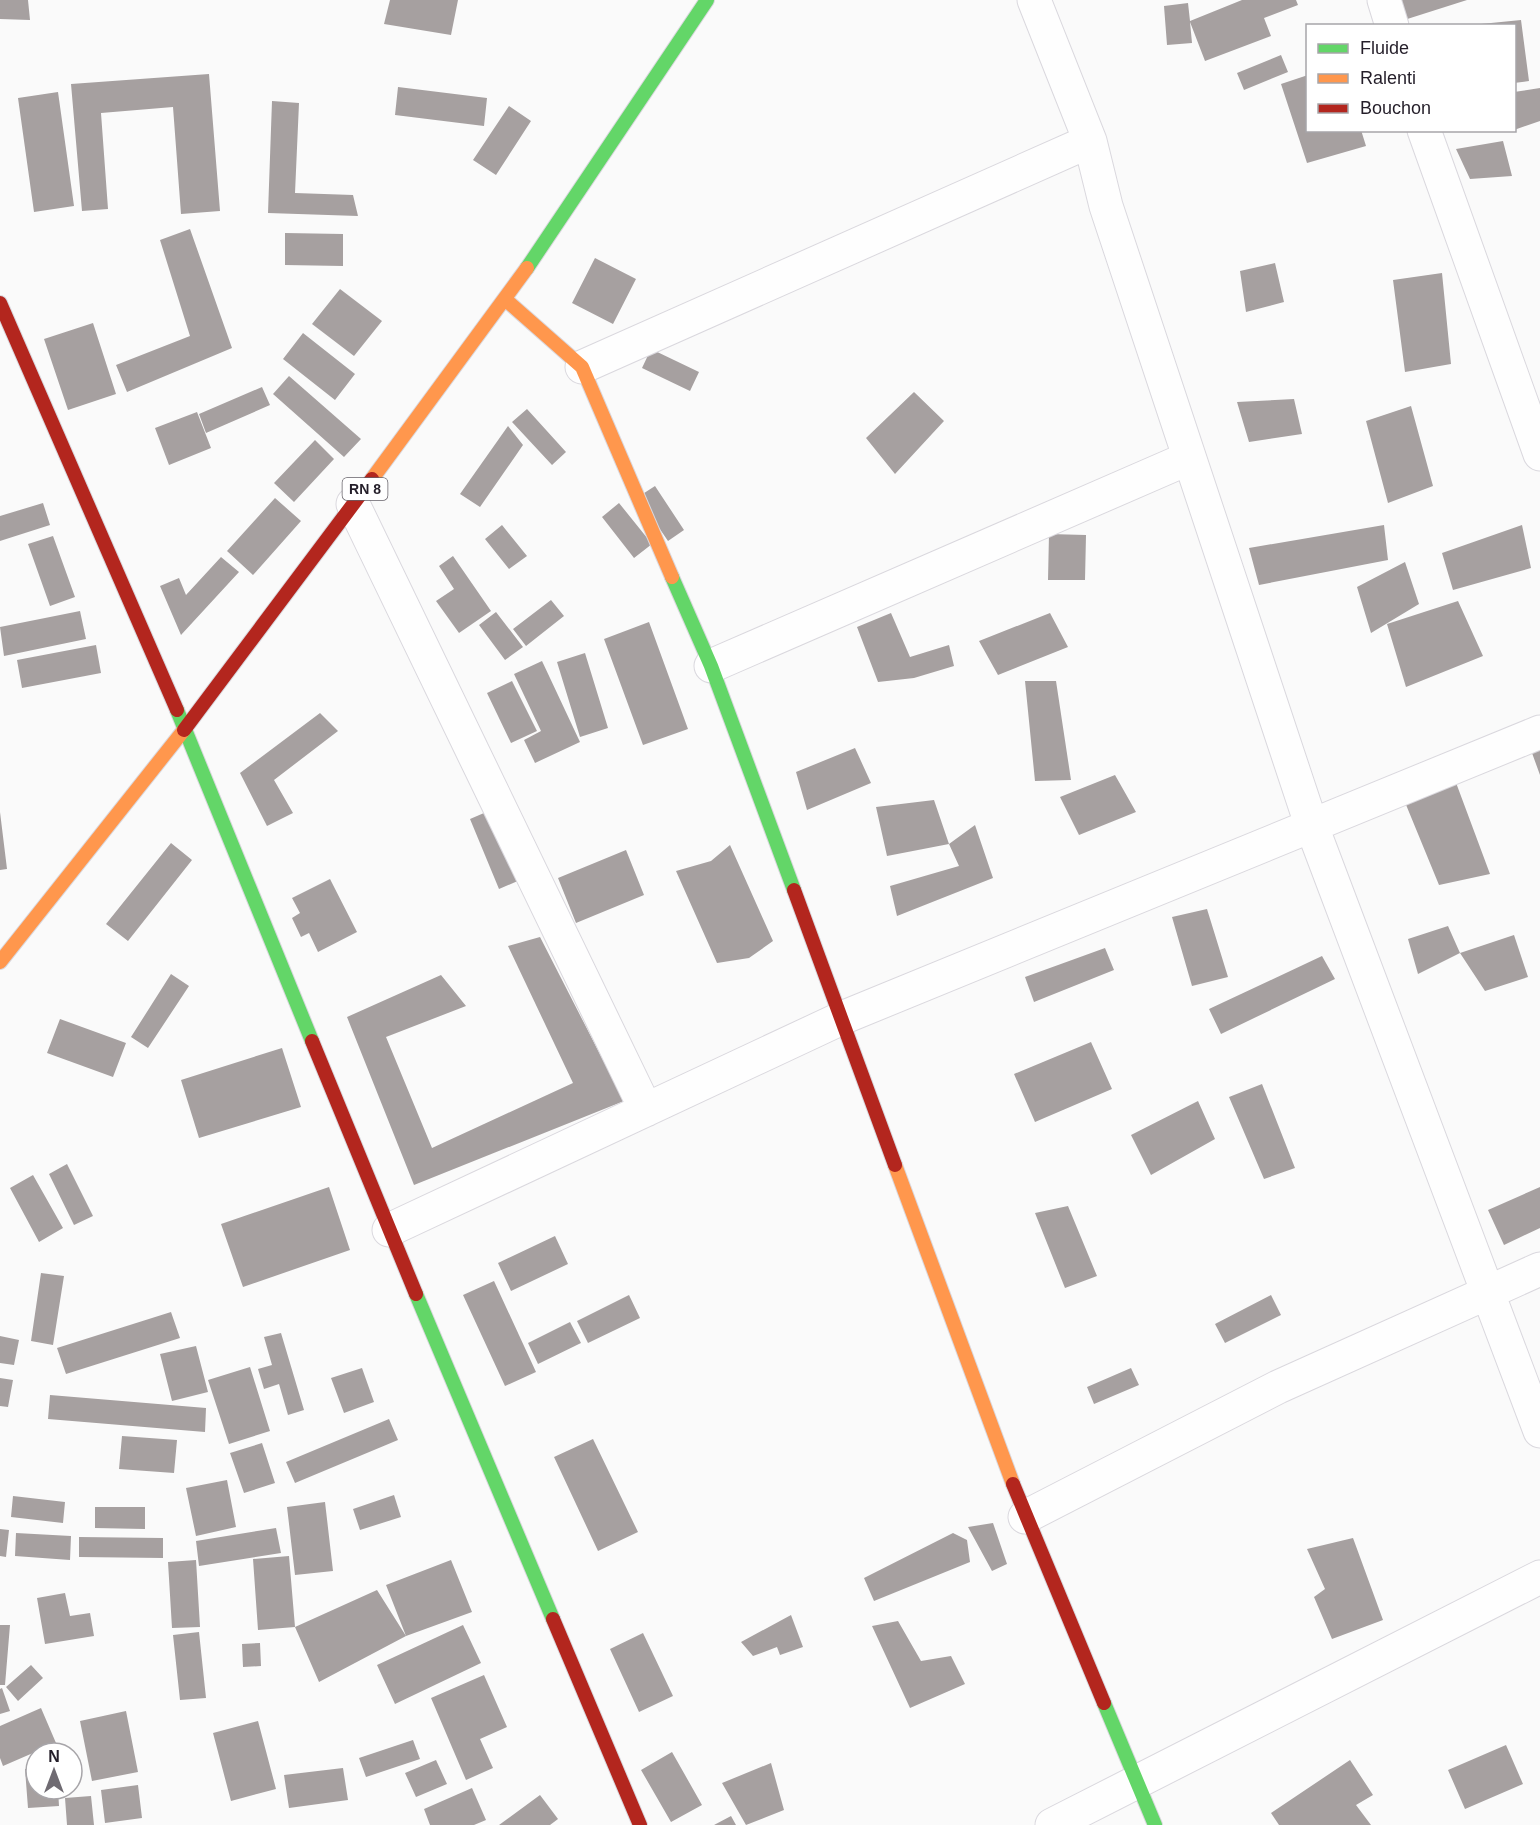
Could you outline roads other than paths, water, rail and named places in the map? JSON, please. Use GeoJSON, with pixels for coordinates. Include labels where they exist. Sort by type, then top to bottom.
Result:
{"type":"FeatureCollection","features":[{"type":"Feature","properties":{"kind":"street","name":"RN 8"},"geometry":{"type":"LineString","coordinates":[[0,962],[186,729],[506,300],[707,0]]}},
{"type":"Feature","properties":{"kind":"street"},"geometry":{"type":"LineString","coordinates":[[1034,0],[1090,141],[1106,206],[1311,824],[1540,1431]]}},
{"type":"Feature","properties":{"kind":"street"},"geometry":{"type":"LineString","coordinates":[[1384,0],[1391,24]]}},
{"type":"Feature","properties":{"kind":"street"},"geometry":{"type":"LineString","coordinates":[[1425,132],[1540,454]]}},
{"type":"Feature","properties":{"kind":"street"},"geometry":{"type":"LineString","coordinates":[[582,367],[1090,141]]}},
{"type":"Feature","properties":{"kind":"street"},"geometry":{"type":"LineString","coordinates":[[506,300],[582,367],[711,666],[1025,1517],[1155,1825]]}},
{"type":"Feature","properties":{"kind":"street"},"geometry":{"type":"LineString","coordinates":[[0,303],[186,729],[389,1230],[640,1825]]}},
{"type":"Feature","properties":{"kind":"street"},"geometry":{"type":"LineString","coordinates":[[711,666],[1190,458]]}},
{"type":"Feature","properties":{"kind":"street"},"geometry":{"type":"LineString","coordinates":[[353,504],[646,1110]]}},
{"type":"Feature","properties":{"kind":"street"},"geometry":{"type":"LineString","coordinates":[[389,1230],[842,1018],[1540,732]]}},
{"type":"Feature","properties":{"kind":"street"},"geometry":{"type":"LineString","coordinates":[[1025,1517],[1278,1387],[1490,1294],[1540,1269]]}},
{"type":"Feature","properties":{"kind":"street"},"geometry":{"type":"LineString","coordinates":[[1052,1825],[1540,1577]]}}]}
